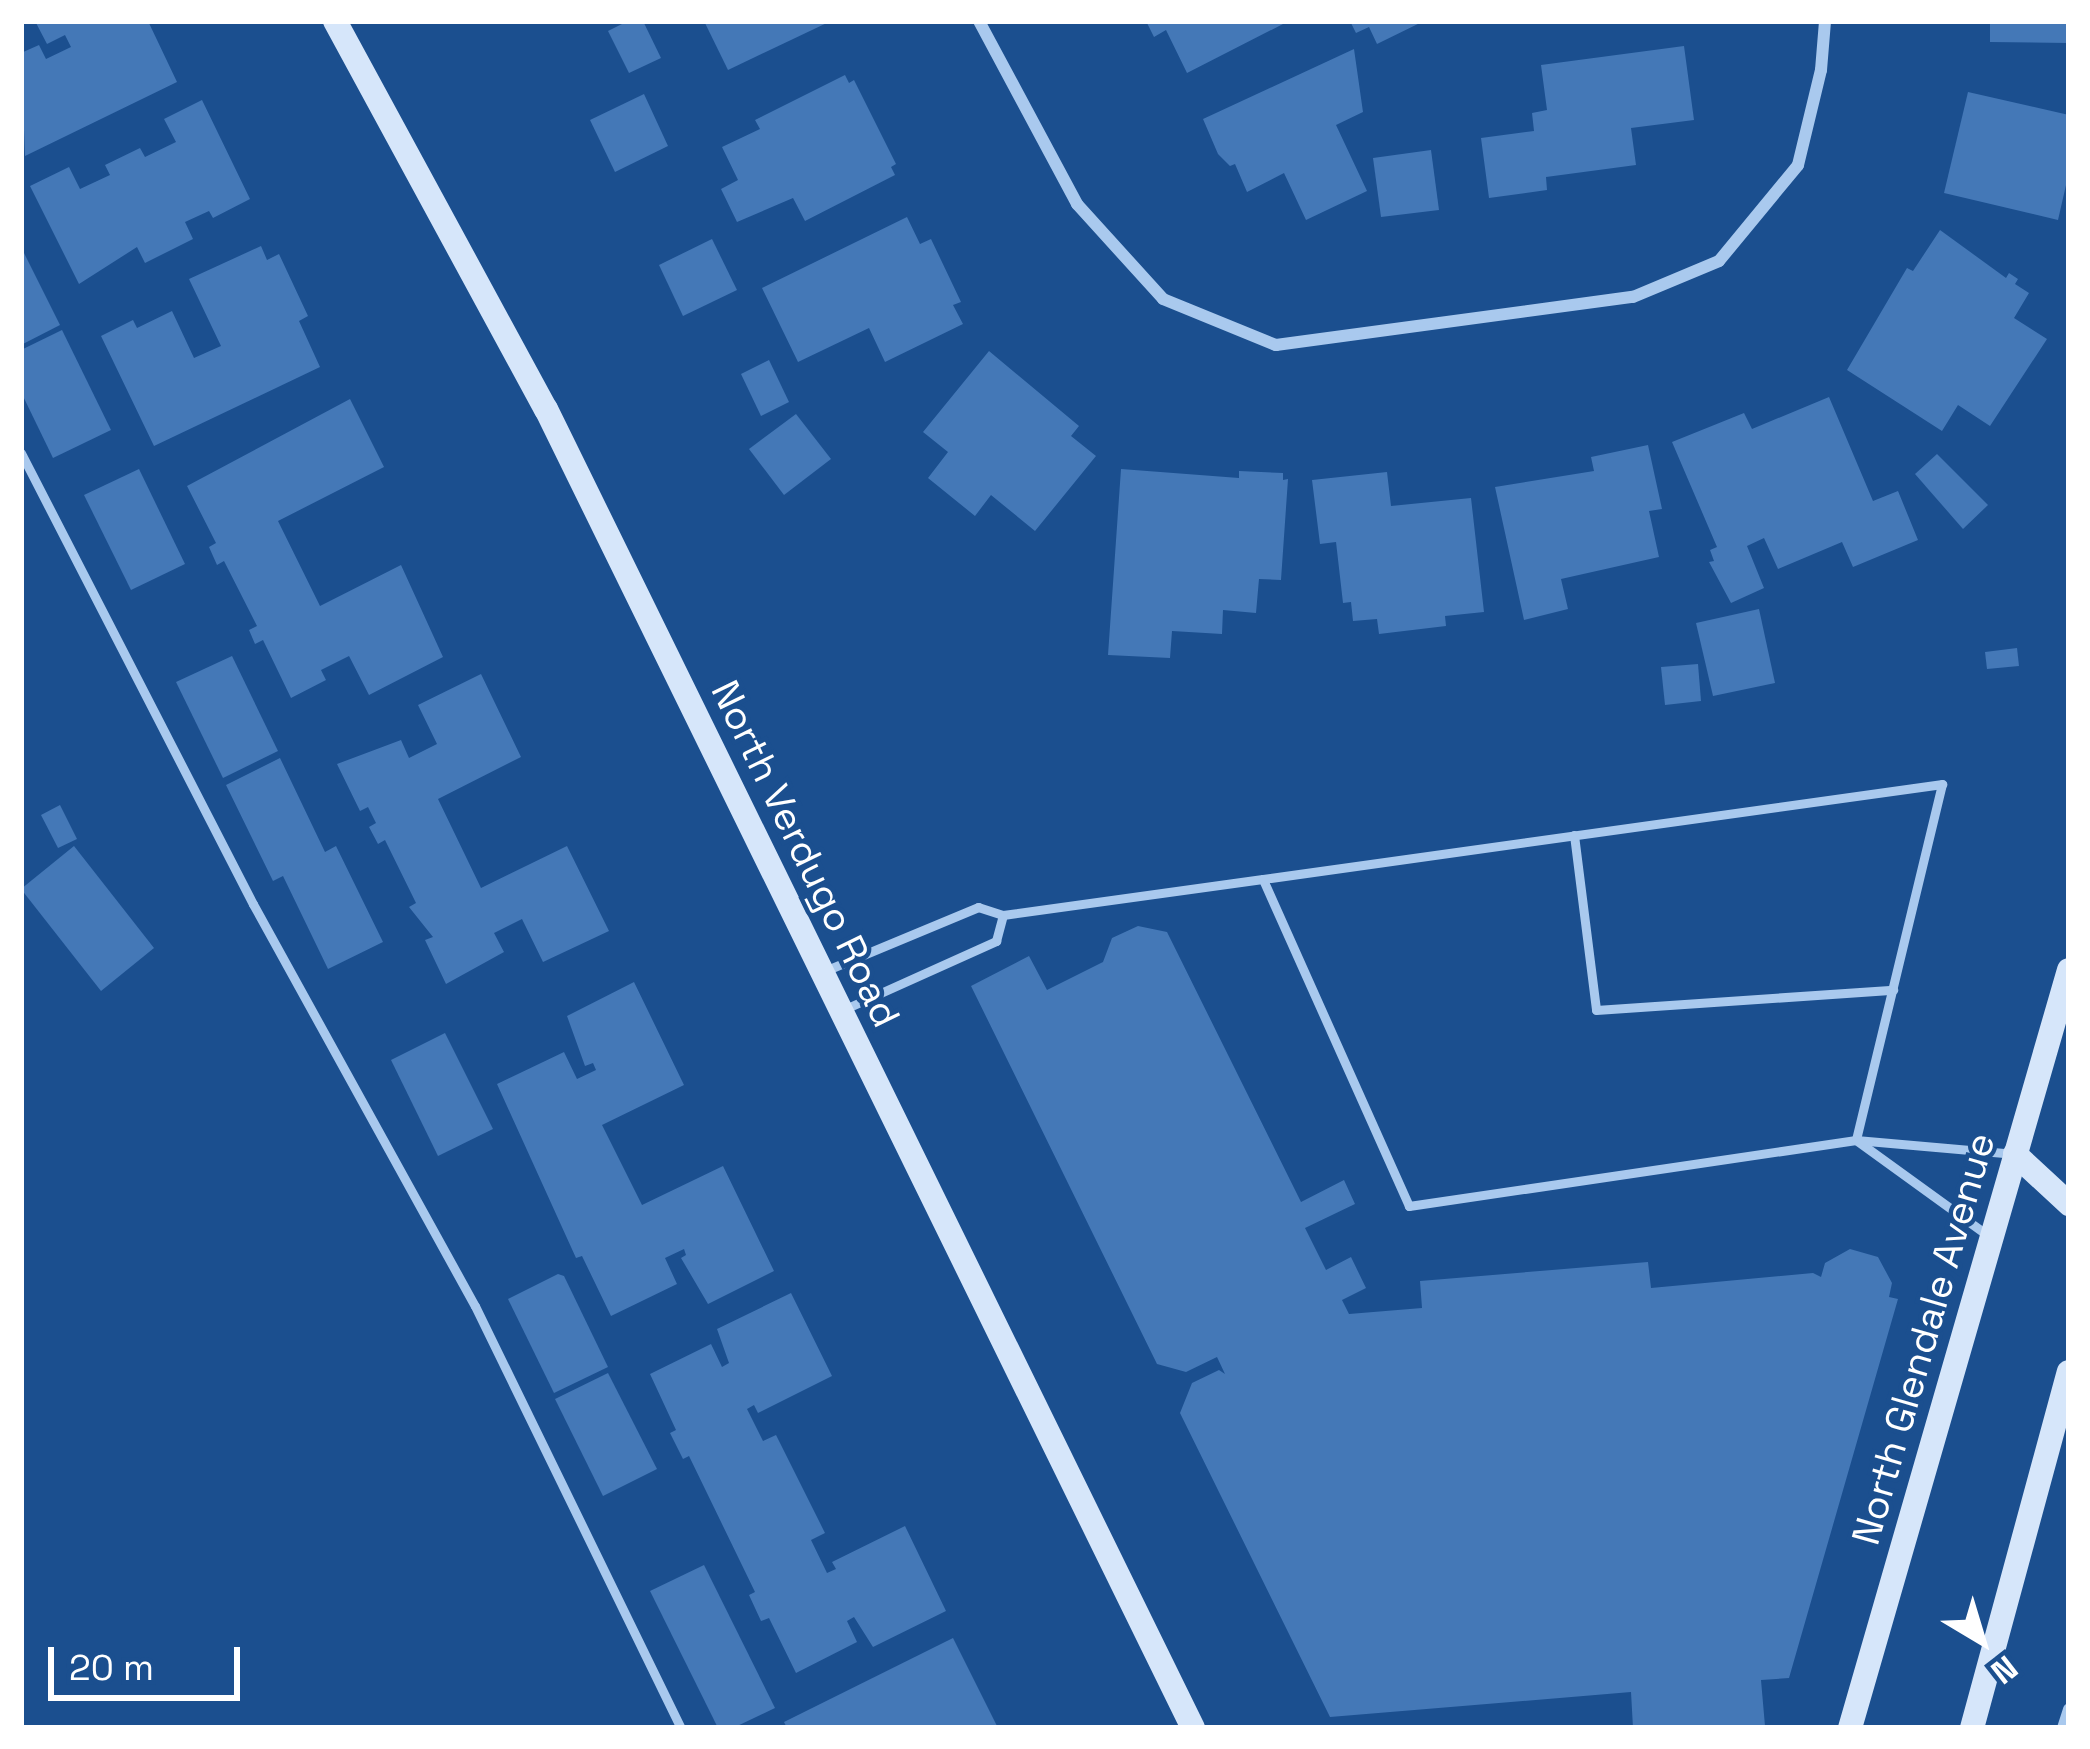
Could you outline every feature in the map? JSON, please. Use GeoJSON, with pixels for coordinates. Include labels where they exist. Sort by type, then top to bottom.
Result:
{"type":"FeatureCollection","features":[{"type":"Feature","properties":{"kind":"main road","name":"North Verdugo Road"},"geometry":{"type":"LineString","coordinates":[[335,21],[546,409],[1193,1728]]}},
{"type":"Feature","properties":{"kind":"main road","name":"North Glendale Avenue"},"geometry":{"type":"LineString","coordinates":[[1850,1728],[2069,970]]}},
{"type":"Feature","properties":{"kind":"main road"},"geometry":{"type":"LineString","coordinates":[[2015,1154],[2069,1204]]}},
{"type":"Feature","properties":{"kind":"main road"},"geometry":{"type":"LineString","coordinates":[[1972,1728],[2069,1372]]}},
{"type":"Feature","properties":{"kind":"street"},"geometry":{"type":"LineString","coordinates":[[979,21],[1077,204],[1163,299],[1276,345],[1633,297],[1718,261],[1798,166],[1821,70],[1825,21]]}},
{"type":"Feature","properties":{"kind":"street"},"geometry":{"type":"LineString","coordinates":[[2063,1728],[2069,1709]]}},
{"type":"Feature","properties":{"kind":"lane"},"geometry":{"type":"LineString","coordinates":[[21,453],[253,904],[475,1306],[681,1728]]}},
{"type":"Feature","properties":{"kind":"lane"},"geometry":{"type":"LineString","coordinates":[[822,972],[978,907],[1003,915],[1942,784],[1856,1140]]}},
{"type":"Feature","properties":{"kind":"lane"},"geometry":{"type":"LineString","coordinates":[[1574,836],[1596,1010],[1892,991]]}},
{"type":"Feature","properties":{"kind":"lane"},"geometry":{"type":"LineString","coordinates":[[1263,878],[1408,1206],[1856,1140],[2015,1154]]}},
{"type":"Feature","properties":{"kind":"lane"},"geometry":{"type":"LineString","coordinates":[[841,1011],[996,941],[1003,915]]}},
{"type":"Feature","properties":{"kind":"lane"},"geometry":{"type":"LineString","coordinates":[[1856,1140],[1990,1237]]}},
{"type":"Feature","properties":{"kind":"building"},"geometry":{"type":"Polygon","coordinates":[[[35,21],[148,21],[177,82],[25,156],[21,53],[39,45],[46,59],[71,47],[65,35],[47,44],[35,21]]]}},
{"type":"Feature","properties":{"kind":"building"},"geometry":{"type":"Polygon","coordinates":[[[628,21],[643,21],[661,58],[629,73],[608,31],[628,21]]]}},
{"type":"Feature","properties":{"kind":"building"},"geometry":{"type":"Polygon","coordinates":[[[704,21],[831,21],[728,70],[704,21]]]}},
{"type":"Feature","properties":{"kind":"building"},"geometry":{"type":"Polygon","coordinates":[[[1146,21],[1283,24],[1187,73],[1166,30],[1154,37],[1146,21]]]}},
{"type":"Feature","properties":{"kind":"building"},"geometry":{"type":"Polygon","coordinates":[[[1350,21],[1424,21],[1377,44],[1369,27],[1356,33],[1350,21]]]}},
{"type":"Feature","properties":{"kind":"building"},"geometry":{"type":"Polygon","coordinates":[[[1990,21],[2069,21],[2069,43],[1990,42],[1990,21]]]}},
{"type":"Feature","properties":{"kind":"building"},"geometry":{"type":"Polygon","coordinates":[[[1684,46],[1694,120],[1631,128],[1636,165],[1546,177],[1547,190],[1489,198],[1481,138],[1534,131],[1532,113],[1547,110],[1541,65],[1684,46]]]}},
{"type":"Feature","properties":{"kind":"building"},"geometry":{"type":"Polygon","coordinates":[[[1354,49],[1363,112],[1336,125],[1367,191],[1306,220],[1284,173],[1247,192],[1235,164],[1230,166],[1218,154],[1203,119],[1354,49]]]}},
{"type":"Feature","properties":{"kind":"building"},"geometry":{"type":"Polygon","coordinates":[[[845,75],[849,83],[854,80],[896,164],[891,167],[895,175],[805,221],[793,198],[737,222],[721,189],[738,180],[722,147],[760,129],[755,120],[845,75]]]}},
{"type":"Feature","properties":{"kind":"building"},"geometry":{"type":"Polygon","coordinates":[[[1968,92],[2069,115],[2069,172],[2058,220],[1944,193],[1968,92]]]}},
{"type":"Feature","properties":{"kind":"building"},"geometry":{"type":"Polygon","coordinates":[[[644,94],[668,146],[615,172],[590,120],[644,94]]]}},
{"type":"Feature","properties":{"kind":"building"},"geometry":{"type":"Polygon","coordinates":[[[202,100],[250,199],[213,218],[209,211],[185,222],[193,239],[145,263],[137,247],[79,284],[30,186],[69,167],[80,189],[110,175],[105,165],[140,148],[145,157],[176,142],[164,119],[202,100]]]}},
{"type":"Feature","properties":{"kind":"building"},"geometry":{"type":"Polygon","coordinates":[[[1431,150],[1439,210],[1381,217],[1373,158],[1431,150]]]}},
{"type":"Feature","properties":{"kind":"building"},"geometry":{"type":"Polygon","coordinates":[[[907,217],[920,244],[931,239],[961,302],[953,305],[963,324],[885,362],[869,328],[798,362],[762,288],[907,217]]]}},
{"type":"Feature","properties":{"kind":"building"},"geometry":{"type":"Polygon","coordinates":[[[1940,230],[2006,278],[2009,273],[2018,279],[2015,284],[2029,293],[2014,318],[2047,339],[1990,426],[1958,405],[1942,431],[1847,370],[1907,268],[1913,271],[1940,230]]]}},
{"type":"Feature","properties":{"kind":"building"},"geometry":{"type":"Polygon","coordinates":[[[712,239],[737,290],[683,316],[659,265],[712,239]]]}},
{"type":"Feature","properties":{"kind":"building"},"geometry":{"type":"Polygon","coordinates":[[[261,246],[267,260],[279,254],[308,316],[299,321],[320,367],[154,446],[101,336],[133,320],[137,328],[172,311],[194,358],[221,346],[189,279],[261,246]]]}},
{"type":"Feature","properties":{"kind":"building"},"geometry":{"type":"Polygon","coordinates":[[[21,247],[60,325],[21,345],[21,247]]]}},
{"type":"Feature","properties":{"kind":"building"},"geometry":{"type":"Polygon","coordinates":[[[62,330],[111,430],[53,458],[21,392],[21,350],[62,330]]]}},
{"type":"Feature","properties":{"kind":"building"},"geometry":{"type":"Polygon","coordinates":[[[989,351],[1079,426],[1071,436],[1096,456],[1035,531],[991,495],[975,516],[928,478],[948,452],[923,432],[989,351]]]}},
{"type":"Feature","properties":{"kind":"building"},"geometry":{"type":"Polygon","coordinates":[[[769,360],[789,402],[761,416],[741,374],[769,360]]]}},
{"type":"Feature","properties":{"kind":"building"},"geometry":{"type":"Polygon","coordinates":[[[1829,397],[1873,501],[1898,491],[1918,540],[1853,567],[1842,542],[1778,569],[1764,538],[1747,546],[1764,588],[1731,603],[1709,562],[1714,561],[1710,550],[1717,547],[1672,442],[1744,413],[1752,429],[1829,397]]]}},
{"type":"Feature","properties":{"kind":"building"},"geometry":{"type":"Polygon","coordinates":[[[350,399],[384,467],[278,521],[320,606],[401,565],[443,657],[369,695],[349,656],[321,670],[326,680],[291,698],[263,640],[255,644],[249,630],[257,626],[224,561],[217,565],[209,547],[216,543],[187,486],[350,399]]]}},
{"type":"Feature","properties":{"kind":"building"},"geometry":{"type":"Polygon","coordinates":[[[796,414],[831,459],[784,495],[749,449],[796,414]]]}},
{"type":"Feature","properties":{"kind":"building"},"geometry":{"type":"Polygon","coordinates":[[[1648,445],[1662,509],[1649,511],[1659,557],[1561,579],[1568,609],[1524,620],[1495,487],[1594,471],[1591,457],[1648,445]]]}},
{"type":"Feature","properties":{"kind":"building"},"geometry":{"type":"Polygon","coordinates":[[[1937,454],[1988,505],[1963,529],[1915,474],[1937,454]]]}},
{"type":"Feature","properties":{"kind":"building"},"geometry":{"type":"Polygon","coordinates":[[[139,469],[185,564],[131,590],[84,495],[139,469]]]}},
{"type":"Feature","properties":{"kind":"building"},"geometry":{"type":"Polygon","coordinates":[[[1121,469],[1239,478],[1239,471],[1283,473],[1283,480],[1288,479],[1281,580],[1259,579],[1256,613],[1223,610],[1222,634],[1172,631],[1170,658],[1108,655],[1121,469]]]}},
{"type":"Feature","properties":{"kind":"building"},"geometry":{"type":"Polygon","coordinates":[[[1387,472],[1391,506],[1471,498],[1484,612],[1445,616],[1446,626],[1379,634],[1377,619],[1353,621],[1351,602],[1343,603],[1336,542],[1320,544],[1312,480],[1387,472]]]}},
{"type":"Feature","properties":{"kind":"building"},"geometry":{"type":"Polygon","coordinates":[[[1759,609],[1775,683],[1713,696],[1696,623],[1759,609]]]}},
{"type":"Feature","properties":{"kind":"building"},"geometry":{"type":"Polygon","coordinates":[[[2017,648],[2019,666],[1987,669],[1985,652],[2017,648]]]}},
{"type":"Feature","properties":{"kind":"building"},"geometry":{"type":"Polygon","coordinates":[[[232,656],[278,751],[223,778],[176,682],[232,656]]]}},
{"type":"Feature","properties":{"kind":"building"},"geometry":{"type":"Polygon","coordinates":[[[1698,664],[1701,701],[1665,705],[1661,667],[1698,664]]]}},
{"type":"Feature","properties":{"kind":"building"},"geometry":{"type":"Polygon","coordinates":[[[481,674],[521,757],[438,799],[481,888],[567,846],[609,931],[543,962],[522,919],[494,933],[504,952],[446,984],[425,940],[433,937],[409,907],[416,903],[385,840],[378,844],[369,827],[376,823],[368,807],[360,811],[337,764],[401,740],[409,758],[437,744],[418,705],[481,674]]]}},
{"type":"Feature","properties":{"kind":"building"},"geometry":{"type":"Polygon","coordinates":[[[280,758],[325,852],[336,846],[383,942],[328,969],[283,876],[273,881],[226,785],[280,758]]]}},
{"type":"Feature","properties":{"kind":"building"},"geometry":{"type":"Polygon","coordinates":[[[60,805],[77,839],[58,848],[41,815],[60,805]]]}},
{"type":"Feature","properties":{"kind":"building"},"geometry":{"type":"Polygon","coordinates":[[[74,846],[154,948],[101,991],[21,889],[74,846]]]}},
{"type":"Feature","properties":{"kind":"building"},"geometry":{"type":"Polygon","coordinates":[[[1138,926],[1167,932],[1301,1202],[1344,1180],[1355,1204],[1305,1228],[1326,1270],[1351,1257],[1366,1288],[1342,1300],[1349,1314],[1422,1308],[1420,1281],[1648,1262],[1651,1288],[1813,1273],[1821,1277],[1825,1263],[1850,1249],[1878,1257],[1892,1283],[1889,1297],[1898,1299],[1789,1678],[1761,1680],[1765,1726],[1633,1728],[1631,1692],[1330,1717],[1180,1413],[1192,1383],[1219,1370],[1225,1374],[1217,1357],[1186,1372],[1157,1364],[971,986],[1029,956],[1047,990],[1103,962],[1112,938],[1138,926]]]}},
{"type":"Feature","properties":{"kind":"building"},"geometry":{"type":"Polygon","coordinates":[[[634,982],[684,1085],[602,1125],[642,1205],[723,1166],[774,1271],[708,1304],[681,1258],[686,1255],[684,1249],[665,1258],[677,1284],[611,1316],[582,1256],[576,1258],[497,1084],[564,1052],[577,1079],[596,1070],[593,1063],[585,1066],[567,1016],[634,982]]]}},
{"type":"Feature","properties":{"kind":"building"},"geometry":{"type":"Polygon","coordinates":[[[445,1033],[493,1129],[438,1156],[391,1060],[445,1033]]]}},
{"type":"Feature","properties":{"kind":"building"},"geometry":{"type":"Polygon","coordinates":[[[558,1274],[564,1276],[608,1367],[554,1393],[508,1299],[558,1274]]]}},
{"type":"Feature","properties":{"kind":"building"},"geometry":{"type":"Polygon","coordinates":[[[791,1293],[832,1376],[758,1413],[754,1405],[747,1409],[763,1441],[776,1435],[825,1533],[811,1540],[827,1573],[836,1569],[832,1562],[905,1526],[946,1611],[873,1647],[854,1617],[847,1621],[857,1642],[796,1673],[769,1618],[761,1621],[749,1595],[755,1592],[689,1456],[683,1459],[670,1433],[676,1430],[650,1374],[711,1344],[722,1367],[729,1363],[717,1329],[791,1293]]]}},
{"type":"Feature","properties":{"kind":"building"},"geometry":{"type":"Polygon","coordinates":[[[608,1373],[657,1469],[603,1496],[555,1399],[608,1373]]]}},
{"type":"Feature","properties":{"kind":"building"},"geometry":{"type":"Polygon","coordinates":[[[704,1565],[775,1708],[733,1728],[718,1728],[650,1591],[704,1565]]]}},
{"type":"Feature","properties":{"kind":"building"},"geometry":{"type":"Polygon","coordinates":[[[953,1638],[998,1728],[787,1728],[784,1722],[953,1638]]]}}]}
